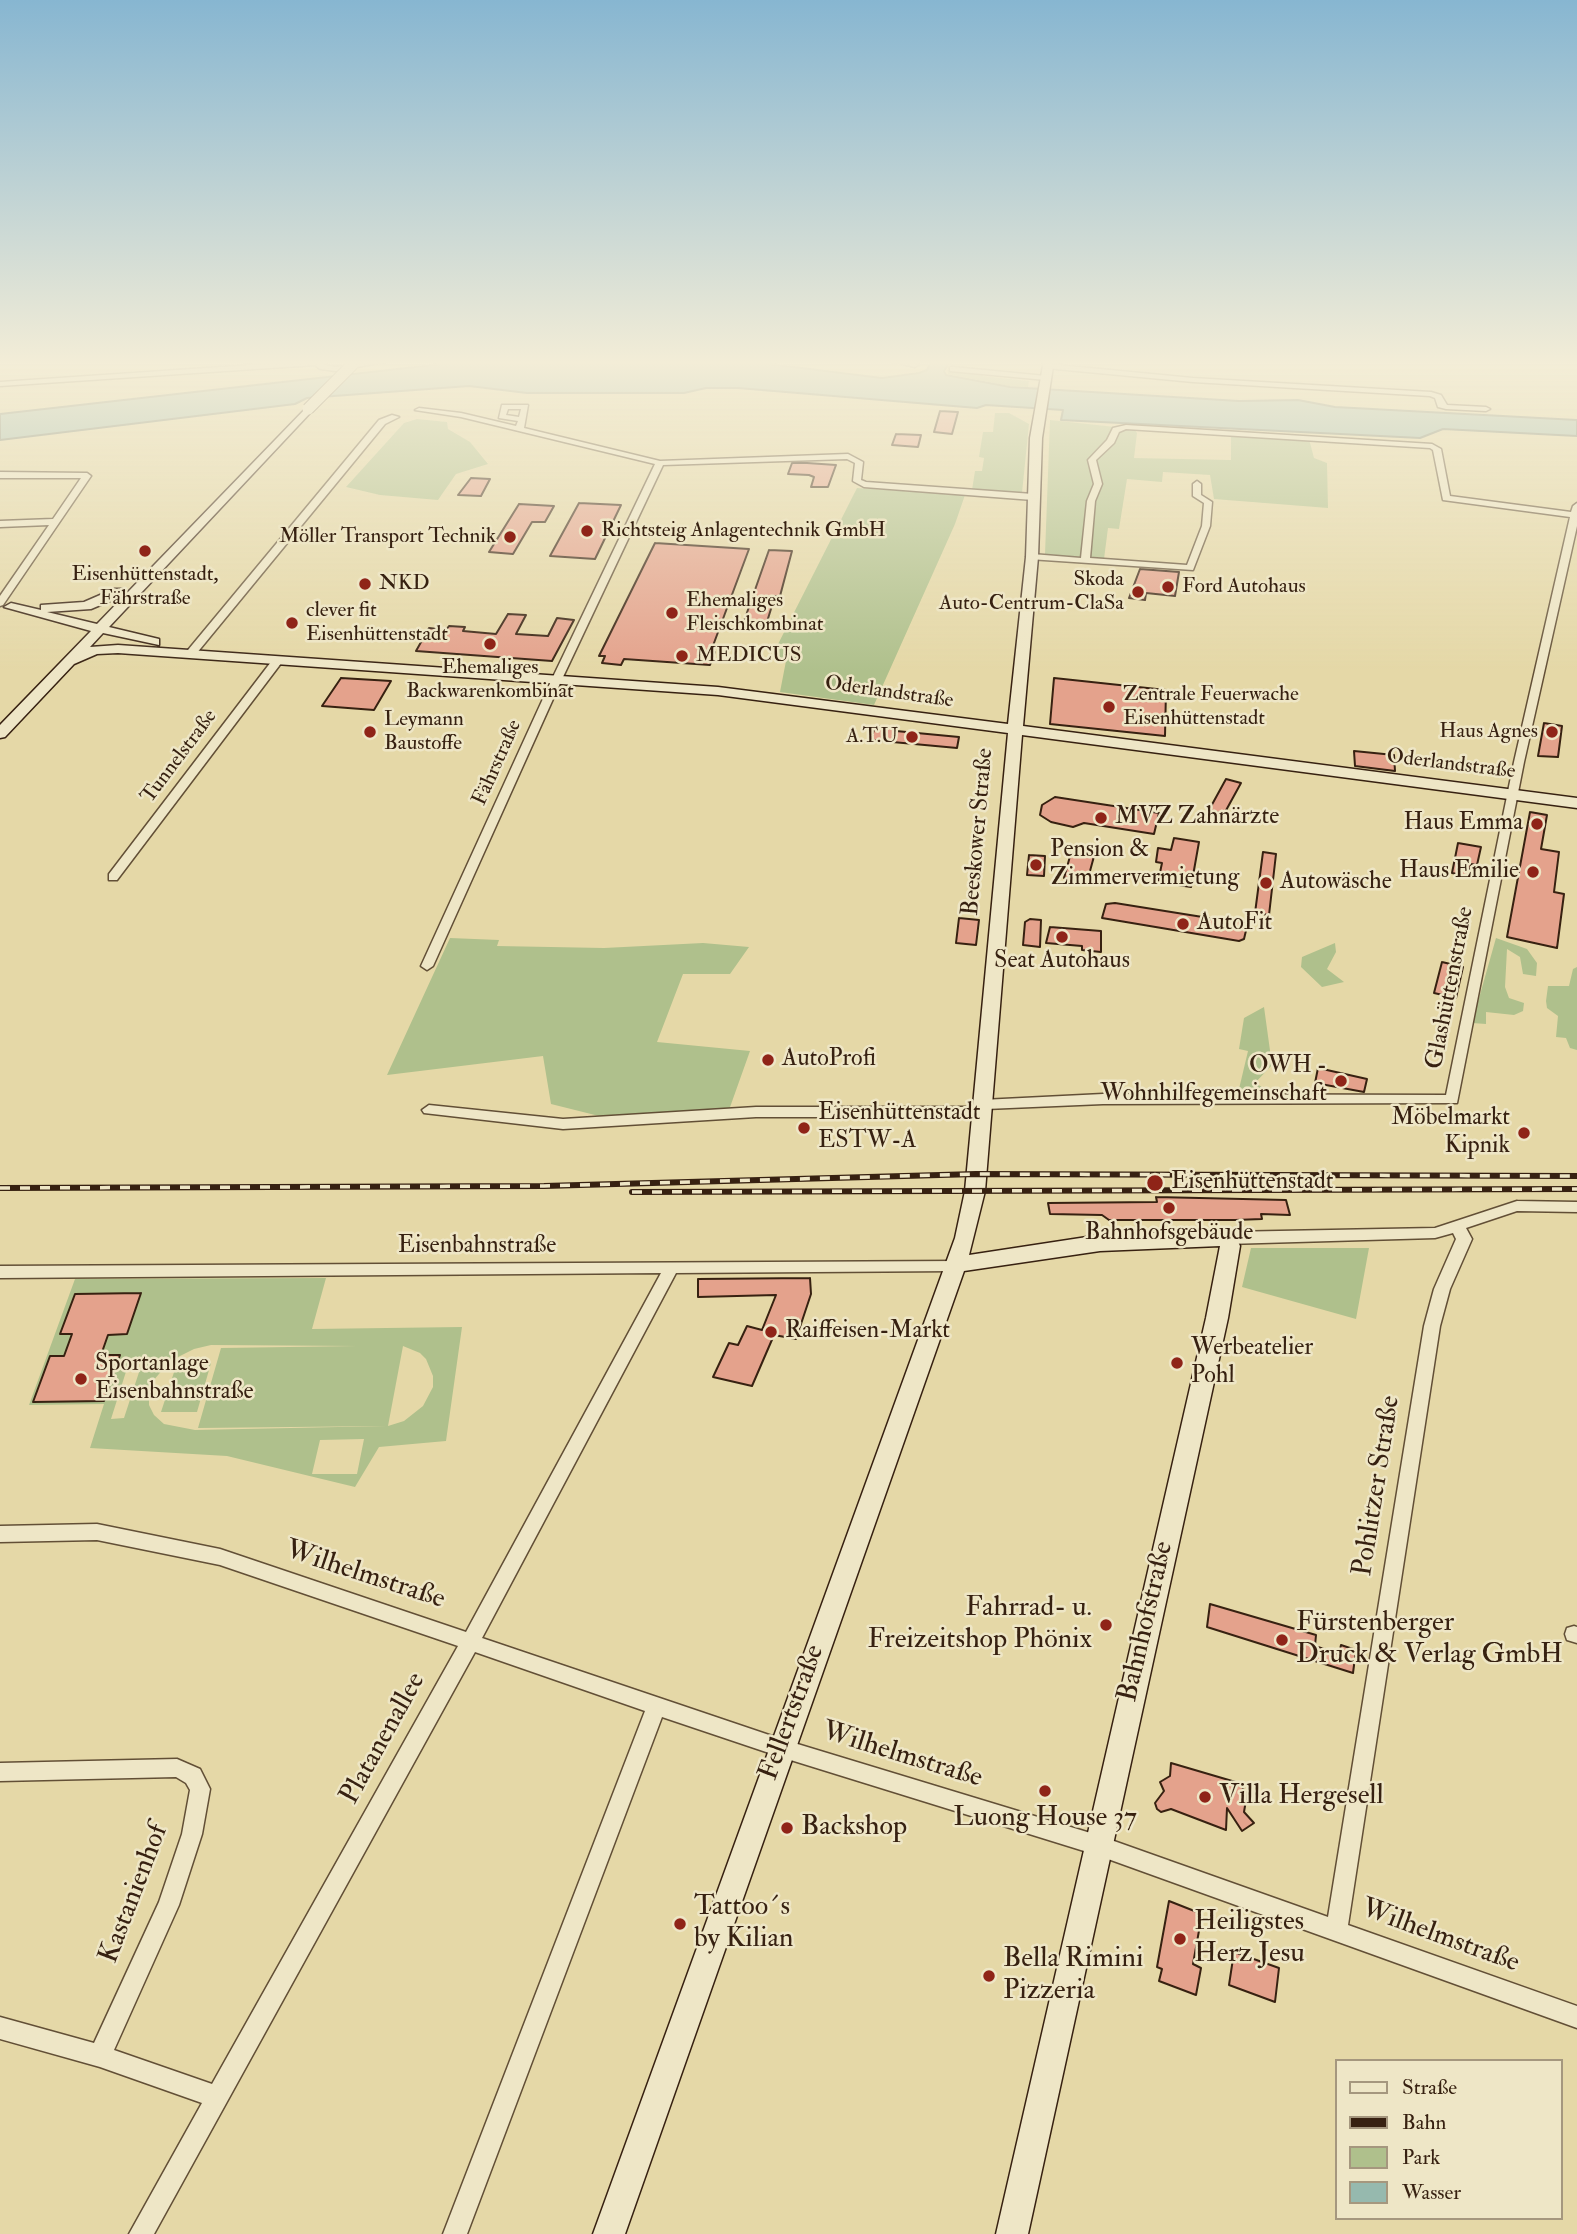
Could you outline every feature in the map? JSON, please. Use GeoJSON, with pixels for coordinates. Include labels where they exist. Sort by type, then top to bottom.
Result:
{"type":"FeatureCollection","features":[{"type":"Feature","properties":{"kind":"street"},"geometry":{"type":"LineString","coordinates":[[0,716],[199,526],[210,510],[255,464]]}},
{"type":"Feature","properties":{"kind":"street"},"geometry":{"type":"LineString","coordinates":[[192,652],[347,464]]}},
{"type":"Feature","properties":{"kind":"street","name":"Fährstraße"},"geometry":{"type":"LineString","coordinates":[[427,966],[557,679],[659,464]]}},
{"type":"Feature","properties":{"kind":"street"},"geometry":{"type":"LineString","coordinates":[[857,464],[858,483],[1033,497]]}},
{"type":"Feature","properties":{"kind":"street","name":"Beeskower Straße"},"geometry":{"type":"LineString","coordinates":[[975,1191],[1032,557],[1036,464]]}},
{"type":"Feature","properties":{"kind":"street"},"geometry":{"type":"LineString","coordinates":[[1084,561],[1091,501],[1098,484],[1093,464]]}},
{"type":"Feature","properties":{"kind":"street"},"geometry":{"type":"LineString","coordinates":[[1439,464],[1446,498],[1576,511]]}},
{"type":"Feature","properties":{"kind":"street"},"geometry":{"type":"LineString","coordinates":[[0,475],[87,476],[3,608]]}},
{"type":"Feature","properties":{"kind":"street"},"geometry":{"type":"LineString","coordinates":[[1032,557],[1189,568],[1206,526],[1208,502],[1197,496],[1197,484]]}},
{"type":"Feature","properties":{"kind":"street"},"geometry":{"type":"LineString","coordinates":[[0,734],[67,662],[119,592],[181,529],[210,510]]}},
{"type":"Feature","properties":{"kind":"street","name":"Glashüttenstraße"},"geometry":{"type":"LineString","coordinates":[[981,1109],[1103,1099],[1452,1100],[1513,794],[1576,511]]}},
{"type":"Feature","properties":{"kind":"street"},"geometry":{"type":"LineString","coordinates":[[0,524],[56,522]]}},
{"type":"Feature","properties":{"kind":"street"},"geometry":{"type":"LineString","coordinates":[[3,608],[81,607],[119,592]]}},
{"type":"Feature","properties":{"kind":"street"},"geometry":{"type":"LineString","coordinates":[[3,608],[90,630]]}},
{"type":"Feature","properties":{"kind":"street","name":"Oderlandstraße"},"geometry":{"type":"LineString","coordinates":[[90,630],[192,652]]}},
{"type":"Feature","properties":{"kind":"street","name":"Oderlandstraße"},"geometry":{"type":"LineString","coordinates":[[90,630],[165,651]]}},
{"type":"Feature","properties":{"kind":"street","name":"Oderlandstraße"},"geometry":{"type":"LineString","coordinates":[[67,662],[105,649],[192,652],[718,691],[1577,803]]}},
{"type":"Feature","properties":{"kind":"street","name":"Tunnelstraße"},"geometry":{"type":"LineString","coordinates":[[113,877],[278,660]]}},
{"type":"Feature","properties":{"kind":"street"},"geometry":{"type":"LineString","coordinates":[[429,1110],[563,1124],[756,1112],[981,1109]]}},
{"type":"Feature","properties":{"kind":"street","name":"Fellertstraße"},"geometry":{"type":"LineString","coordinates":[[609,2234],[780,1748],[965,1238],[975,1191]]}},
{"type":"Feature","properties":{"kind":"street"},"geometry":{"type":"LineString","coordinates":[[954,1265],[1100,1243],[1435,1233],[1517,1206],[1577,1207]]}},
{"type":"Feature","properties":{"kind":"street","name":"Pohlitzer Straße"},"geometry":{"type":"LineString","coordinates":[[1337,1929],[1432,1326],[1442,1289],[1464,1239],[1457,1224]]}},
{"type":"Feature","properties":{"kind":"street"},"geometry":{"type":"LineString","coordinates":[[965,1238],[979,1251],[995,1260]]}},
{"type":"Feature","properties":{"kind":"street","name":"Bahnhofstraße"},"geometry":{"type":"LineString","coordinates":[[1012,2234],[1227,1271],[1230,1246],[1227,1238]]}},
{"type":"Feature","properties":{"kind":"street","name":"Eisenbahnstraße"},"geometry":{"type":"LineString","coordinates":[[0,1272],[954,1265]]}},
{"type":"Feature","properties":{"kind":"street","name":"Platanenallee"},"geometry":{"type":"LineString","coordinates":[[141,2234],[471,1641],[671,1268]]}},
{"type":"Feature","properties":{"kind":"street","name":"Wilhelmstraße"},"geometry":{"type":"LineString","coordinates":[[0,1534],[97,1532],[220,1557],[780,1748],[1097,1845],[1577,2017]]}},
{"type":"Feature","properties":{"kind":"street"},"geometry":{"type":"LineString","coordinates":[[455,2234],[657,1705]]}},
{"type":"Feature","properties":{"kind":"street","name":"Kastanienhof"},"geometry":{"type":"LineString","coordinates":[[0,1772],[177,1768],[193,1776],[200,1789],[192,1834],[169,1905],[100,2056]]}},
{"type":"Feature","properties":{"kind":"street"},"geometry":{"type":"LineString","coordinates":[[0,2028],[100,2056],[218,2097]]}},
{"type":"Feature","properties":{"kind":"green space"},"geometry":{"type":"Polygon","coordinates":[[[367,464],[487,464],[456,474],[438,500],[380,495],[346,487],[367,464]]]}},
{"type":"Feature","properties":{"kind":"green space"},"geometry":{"type":"Polygon","coordinates":[[[983,464],[1025,464],[1022,493],[972,490],[975,471],[982,471],[983,464]]]}},
{"type":"Feature","properties":{"kind":"green space"},"geometry":{"type":"Polygon","coordinates":[[[1048,464],[1327,464],[1328,508],[1214,499],[1210,475],[1163,472],[1162,482],[1127,479],[1119,529],[1108,528],[1104,559],[1045,554],[1048,464]]]}},
{"type":"Feature","properties":{"kind":"green space"},"geometry":{"type":"Polygon","coordinates":[[[857,488],[965,495],[955,524],[874,705],[780,692],[786,661],[772,656],[857,488]]]}},
{"type":"Feature","properties":{"kind":"green space"},"geometry":{"type":"Polygon","coordinates":[[[450,938],[499,940],[497,946],[604,948],[703,943],[749,947],[730,974],[683,974],[657,1042],[750,1051],[729,1110],[607,1118],[551,1104],[543,1056],[387,1075],[450,938]]]}},
{"type":"Feature","properties":{"kind":"green space"},"geometry":{"type":"Polygon","coordinates":[[[1496,938],[1527,949],[1537,963],[1536,976],[1523,974],[1520,957],[1507,949],[1505,987],[1509,998],[1524,1003],[1523,1011],[1514,1015],[1486,1012],[1486,1024],[1472,1023],[1496,938]]]}},
{"type":"Feature","properties":{"kind":"green space"},"geometry":{"type":"Polygon","coordinates":[[[1335,943],[1336,952],[1327,969],[1344,982],[1322,987],[1301,967],[1302,957],[1335,943]]]}},
{"type":"Feature","properties":{"kind":"green space"},"geometry":{"type":"Polygon","coordinates":[[[1577,967],[1577,1050],[1570,1048],[1566,1038],[1556,1037],[1558,1016],[1547,1008],[1546,1001],[1548,986],[1569,986],[1573,969],[1577,967]]]}},
{"type":"Feature","properties":{"kind":"green space"},"geometry":{"type":"Polygon","coordinates":[[[1264,1007],[1272,1065],[1255,1083],[1267,1090],[1265,1096],[1244,1095],[1239,1089],[1248,1051],[1239,1049],[1244,1018],[1264,1007]]]}},
{"type":"Feature","properties":{"kind":"green space"},"geometry":{"type":"Polygon","coordinates":[[[1251,1248],[1369,1248],[1356,1319],[1242,1287],[1251,1248]]]}},
{"type":"Feature","properties":{"kind":"green space"},"geometry":{"type":"Polygon","coordinates":[[[326,1278],[312,1329],[462,1327],[446,1441],[379,1447],[355,1487],[227,1456],[90,1448],[104,1404],[29,1405],[75,1279],[326,1278]],[[211,1345],[194,1349],[170,1361],[153,1381],[149,1392],[149,1405],[154,1415],[164,1424],[195,1430],[386,1426],[198,1428],[221,1348],[357,1346],[211,1345]],[[403,1346],[388,1426],[404,1421],[423,1406],[433,1387],[433,1376],[426,1359],[420,1353],[403,1346]],[[130,1359],[111,1419],[124,1418],[143,1360],[130,1359]],[[364,1439],[320,1440],[312,1474],[357,1474],[364,1439]]]}},
{"type":"Feature","properties":{"kind":"green space"},"geometry":{"type":"Polygon","coordinates":[[[177,1363],[211,1363],[197,1412],[161,1412],[177,1363]]]}},
{"type":"Feature","properties":{"kind":"building"},"geometry":{"type":"Polygon","coordinates":[[[792,464],[836,465],[828,487],[811,487],[814,477],[809,475],[788,474],[792,464]]]}},
{"type":"Feature","properties":{"kind":"building"},"geometry":{"type":"Polygon","coordinates":[[[471,478],[490,479],[481,496],[458,495],[471,478]]]}},
{"type":"Feature","properties":{"kind":"building","name":"Richtsteig Anlagentechnik GmbH"},"geometry":{"type":"Polygon","coordinates":[[[579,503],[621,505],[595,559],[550,556],[579,503]]]}},
{"type":"Feature","properties":{"kind":"building","name":"Möller Transport Technik"},"geometry":{"type":"Polygon","coordinates":[[[519,504],[554,506],[545,522],[532,522],[513,554],[489,552],[519,504]]]}},
{"type":"Feature","properties":{"kind":"building","name":"Ehemaliges Fleischkombinat"},"geometry":{"type":"Polygon","coordinates":[[[655,543],[749,549],[711,651],[715,652],[710,665],[624,659],[621,665],[602,663],[605,656],[599,656],[655,543]]]}},
{"type":"Feature","properties":{"kind":"building"},"geometry":{"type":"Polygon","coordinates":[[[769,550],[792,551],[780,596],[775,596],[766,625],[743,624],[769,550]]]}},
{"type":"Feature","properties":{"kind":"building"},"geometry":{"type":"Polygon","coordinates":[[[1140,569],[1179,572],[1175,596],[1146,593],[1145,600],[1129,598],[1140,569]]]}},
{"type":"Feature","properties":{"kind":"building","name":"Ehemaliges Backwarenkombinat"},"geometry":{"type":"Polygon","coordinates":[[[508,614],[526,615],[516,634],[548,636],[557,618],[574,620],[552,661],[416,651],[429,628],[446,630],[449,626],[465,627],[463,631],[496,634],[508,614]]]}},
{"type":"Feature","properties":{"kind":"building"},"geometry":{"type":"Polygon","coordinates":[[[341,678],[391,681],[374,710],[322,706],[341,678]]]}},
{"type":"Feature","properties":{"kind":"building","name":"Zentrale Feuerwache Eisenhüttenstadt"},"geometry":{"type":"Polygon","coordinates":[[[1054,678],[1166,690],[1165,736],[1050,724],[1054,678]]]}},
{"type":"Feature","properties":{"kind":"building"},"geometry":{"type":"Polygon","coordinates":[[[1544,723],[1562,726],[1558,757],[1538,756],[1544,723]]]}},
{"type":"Feature","properties":{"kind":"building","name":"A.T.U"},"geometry":{"type":"Polygon","coordinates":[[[875,726],[897,728],[896,731],[959,737],[957,748],[871,740],[875,726]]]}},
{"type":"Feature","properties":{"kind":"building"},"geometry":{"type":"Polygon","coordinates":[[[1354,751],[1394,755],[1395,771],[1355,766],[1354,751]]]}},
{"type":"Feature","properties":{"kind":"building"},"geometry":{"type":"Polygon","coordinates":[[[1226,779],[1241,783],[1224,814],[1209,810],[1226,779]]]}},
{"type":"Feature","properties":{"kind":"building","name":"MVZ Zahnärzte"},"geometry":{"type":"Polygon","coordinates":[[[1055,797],[1159,813],[1154,834],[1084,823],[1073,827],[1051,822],[1040,815],[1042,805],[1055,797]]]}},
{"type":"Feature","properties":{"kind":"building"},"geometry":{"type":"Polygon","coordinates":[[[1530,812],[1547,815],[1541,849],[1559,852],[1554,892],[1564,894],[1557,948],[1507,937],[1530,812]]]}},
{"type":"Feature","properties":{"kind":"building"},"geometry":{"type":"Polygon","coordinates":[[[1174,838],[1199,842],[1191,887],[1158,882],[1162,863],[1156,862],[1158,848],[1171,850],[1174,838]]]}},
{"type":"Feature","properties":{"kind":"building"},"geometry":{"type":"Polygon","coordinates":[[[1458,843],[1481,847],[1477,865],[1471,864],[1468,876],[1452,873],[1458,843]]]}},
{"type":"Feature","properties":{"kind":"building"},"geometry":{"type":"Polygon","coordinates":[[[1078,846],[1096,849],[1087,882],[1064,878],[1072,849],[1077,850],[1078,846]]]}},
{"type":"Feature","properties":{"kind":"building","name":"Autowäsche"},"geometry":{"type":"Polygon","coordinates":[[[1263,852],[1276,854],[1269,915],[1255,913],[1263,852]]]}},
{"type":"Feature","properties":{"kind":"building","name":"Pension & Zimmervermietung"},"geometry":{"type":"Polygon","coordinates":[[[1029,855],[1045,856],[1044,876],[1027,875],[1029,855]]]}},
{"type":"Feature","properties":{"kind":"building","name":"AutoFit"},"geometry":{"type":"Polygon","coordinates":[[[1115,903],[1248,922],[1244,939],[1239,941],[1102,918],[1106,904],[1115,903]]]}},
{"type":"Feature","properties":{"kind":"building"},"geometry":{"type":"Polygon","coordinates":[[[959,918],[979,920],[976,945],[956,943],[959,918]]]}},
{"type":"Feature","properties":{"kind":"building"},"geometry":{"type":"Polygon","coordinates":[[[1030,919],[1041,920],[1040,947],[1023,945],[1025,922],[1030,919]]]}},
{"type":"Feature","properties":{"kind":"building"},"geometry":{"type":"Polygon","coordinates":[[[1050,927],[1101,931],[1101,952],[1082,950],[1082,946],[1046,943],[1050,927]]]}},
{"type":"Feature","properties":{"kind":"building"},"geometry":{"type":"Polygon","coordinates":[[[1442,962],[1463,967],[1456,998],[1434,993],[1442,962]]]}},
{"type":"Feature","properties":{"kind":"building","name":"OWH - Wohnhilfegemeinschaft"},"geometry":{"type":"Polygon","coordinates":[[[1318,1068],[1367,1079],[1364,1092],[1315,1083],[1318,1068]]]}},
{"type":"Feature","properties":{"kind":"building","name":"Bahnhofsgebäude"},"geometry":{"type":"Polygon","coordinates":[[[1156,1197],[1286,1200],[1290,1215],[1261,1214],[1262,1219],[1235,1220],[1109,1220],[1102,1215],[1050,1214],[1048,1203],[1157,1202],[1156,1197]]]}},
{"type":"Feature","properties":{"kind":"building","name":"Raiffeisen-Markt"},"geometry":{"type":"Polygon","coordinates":[[[810,1278],[811,1294],[796,1339],[774,1335],[752,1386],[713,1377],[729,1343],[738,1345],[747,1326],[762,1330],[776,1295],[698,1297],[698,1279],[810,1278]]]}},
{"type":"Feature","properties":{"kind":"building"},"geometry":{"type":"Polygon","coordinates":[[[141,1293],[127,1334],[108,1335],[101,1355],[120,1355],[104,1401],[33,1402],[50,1356],[64,1356],[72,1334],[60,1334],[75,1294],[141,1293]]]}},
{"type":"Feature","properties":{"kind":"building","name":"Fürstenberger Druck & Verlag GmbH"},"geometry":{"type":"Polygon","coordinates":[[[1210,1604],[1316,1635],[1315,1646],[1339,1654],[1341,1645],[1356,1650],[1353,1673],[1207,1627],[1210,1604]]]}},
{"type":"Feature","properties":{"kind":"building","name":"Villa Hergesell"},"geometry":{"type":"Polygon","coordinates":[[[1171,1763],[1239,1783],[1247,1794],[1244,1812],[1254,1823],[1242,1831],[1227,1808],[1226,1830],[1171,1809],[1161,1812],[1155,1803],[1164,1791],[1160,1782],[1170,1776],[1171,1763]]]}},
{"type":"Feature","properties":{"kind":"building","name":"Heiligstes Herz Jesu"},"geometry":{"type":"Polygon","coordinates":[[[1169,1901],[1202,1914],[1193,1964],[1201,1968],[1196,1995],[1159,1981],[1162,1969],[1157,1967],[1169,1901]]]}},
{"type":"Feature","properties":{"kind":"building"},"geometry":{"type":"Polygon","coordinates":[[[1234,1952],[1279,1968],[1275,2002],[1229,1985],[1234,1952]]]}},
{"type":"Feature","properties":{"kind":"railway"},"geometry":{"type":"LineString","coordinates":[[0,1188],[544,1186],[976,1174],[1577,1176]]}},
{"type":"Feature","properties":{"kind":"railway"},"geometry":{"type":"LineString","coordinates":[[632,1192],[1577,1189]]}},
{"type":"Feature","properties":{"kind":"place","name":"Richtsteig Anlagentechnik GmbH"},"geometry":{"type":"Point","coordinates":[587,531]}},
{"type":"Feature","properties":{"kind":"place","name":"Möller Transport Technik"},"geometry":{"type":"Point","coordinates":[510,537]}},
{"type":"Feature","properties":{"kind":"place","name":"Eisenhüttenstadt, Fährstraße"},"geometry":{"type":"Point","coordinates":[145,551]}},
{"type":"Feature","properties":{"kind":"place","name":"NKD"},"geometry":{"type":"Point","coordinates":[365,584]}},
{"type":"Feature","properties":{"kind":"place","name":"Ford Autohaus"},"geometry":{"type":"Point","coordinates":[1168,587]}},
{"type":"Feature","properties":{"kind":"place","name":"Skoda Auto-Centrum-ClaSa"},"geometry":{"type":"Point","coordinates":[1138,592]}},
{"type":"Feature","properties":{"kind":"place","name":"Ehemaliges Fleischkombinat"},"geometry":{"type":"Point","coordinates":[672,613]}},
{"type":"Feature","properties":{"kind":"place","name":"clever fit Eisenhüttenstadt"},"geometry":{"type":"Point","coordinates":[292,623]}},
{"type":"Feature","properties":{"kind":"place","name":"Ehemaliges Backwarenkombinat"},"geometry":{"type":"Point","coordinates":[490,644]}},
{"type":"Feature","properties":{"kind":"place","name":"MEDICUS"},"geometry":{"type":"Point","coordinates":[682,656]}},
{"type":"Feature","properties":{"kind":"place","name":"Zentrale Feuerwache Eisenhüttenstadt"},"geometry":{"type":"Point","coordinates":[1109,707]}},
{"type":"Feature","properties":{"kind":"place","name":"Leymann Baustoffe"},"geometry":{"type":"Point","coordinates":[370,732]}},
{"type":"Feature","properties":{"kind":"place","name":"Haus Agnes"},"geometry":{"type":"Point","coordinates":[1552,732]}},
{"type":"Feature","properties":{"kind":"place","name":"A.T.U"},"geometry":{"type":"Point","coordinates":[912,737]}},
{"type":"Feature","properties":{"kind":"place","name":"MVZ Zahnärzte"},"geometry":{"type":"Point","coordinates":[1101,818]}},
{"type":"Feature","properties":{"kind":"place","name":"Haus Emma"},"geometry":{"type":"Point","coordinates":[1537,824]}},
{"type":"Feature","properties":{"kind":"place","name":"Pension & Zimmervermietung"},"geometry":{"type":"Point","coordinates":[1036,865]}},
{"type":"Feature","properties":{"kind":"place","name":"Haus Emilie"},"geometry":{"type":"Point","coordinates":[1533,872]}},
{"type":"Feature","properties":{"kind":"place","name":"Autowäsche"},"geometry":{"type":"Point","coordinates":[1266,883]}},
{"type":"Feature","properties":{"kind":"place","name":"AutoFit"},"geometry":{"type":"Point","coordinates":[1183,924]}},
{"type":"Feature","properties":{"kind":"place","name":"Seat Autohaus"},"geometry":{"type":"Point","coordinates":[1062,937]}},
{"type":"Feature","properties":{"kind":"place","name":"AutoProfi"},"geometry":{"type":"Point","coordinates":[768,1060]}},
{"type":"Feature","properties":{"kind":"place","name":"OWH - Wohnhilfegemeinschaft"},"geometry":{"type":"Point","coordinates":[1341,1081]}},
{"type":"Feature","properties":{"kind":"place","name":"Eisenhüttenstadt ESTW-A"},"geometry":{"type":"Point","coordinates":[804,1128]}},
{"type":"Feature","properties":{"kind":"place","name":"Möbelmarkt Kipnik"},"geometry":{"type":"Point","coordinates":[1524,1133]}},
{"type":"Feature","properties":{"kind":"place","name":"Eisenhüttenstadt"},"geometry":{"type":"Point","coordinates":[1155,1183]}},
{"type":"Feature","properties":{"kind":"place","name":"Bahnhofsgebäude"},"geometry":{"type":"Point","coordinates":[1169,1208]}},
{"type":"Feature","properties":{"kind":"place","name":"Raiffeisen-Markt"},"geometry":{"type":"Point","coordinates":[771,1332]}},
{"type":"Feature","properties":{"kind":"place","name":"Werbeatelier Pohl"},"geometry":{"type":"Point","coordinates":[1177,1363]}},
{"type":"Feature","properties":{"kind":"place","name":"Sportanlage Eisenbahnstraße"},"geometry":{"type":"Point","coordinates":[81,1379]}},
{"type":"Feature","properties":{"kind":"place","name":"Fahrrad- u. Freizeitshop Phönix"},"geometry":{"type":"Point","coordinates":[1106,1625]}},
{"type":"Feature","properties":{"kind":"place","name":"Fürstenberger Druck & Verlag GmbH"},"geometry":{"type":"Point","coordinates":[1282,1640]}},
{"type":"Feature","properties":{"kind":"place","name":"Luong House 37"},"geometry":{"type":"Point","coordinates":[1045,1791]}},
{"type":"Feature","properties":{"kind":"place","name":"Villa Hergesell"},"geometry":{"type":"Point","coordinates":[1205,1797]}},
{"type":"Feature","properties":{"kind":"place","name":"Backshop"},"geometry":{"type":"Point","coordinates":[787,1828]}},
{"type":"Feature","properties":{"kind":"place","name":"Tattoo´s by Kilian"},"geometry":{"type":"Point","coordinates":[680,1924]}},
{"type":"Feature","properties":{"kind":"place","name":"Heiligstes Herz Jesu"},"geometry":{"type":"Point","coordinates":[1180,1939]}},
{"type":"Feature","properties":{"kind":"place","name":"Bella Rimini Pizzeria"},"geometry":{"type":"Point","coordinates":[989,1976]}}]}
